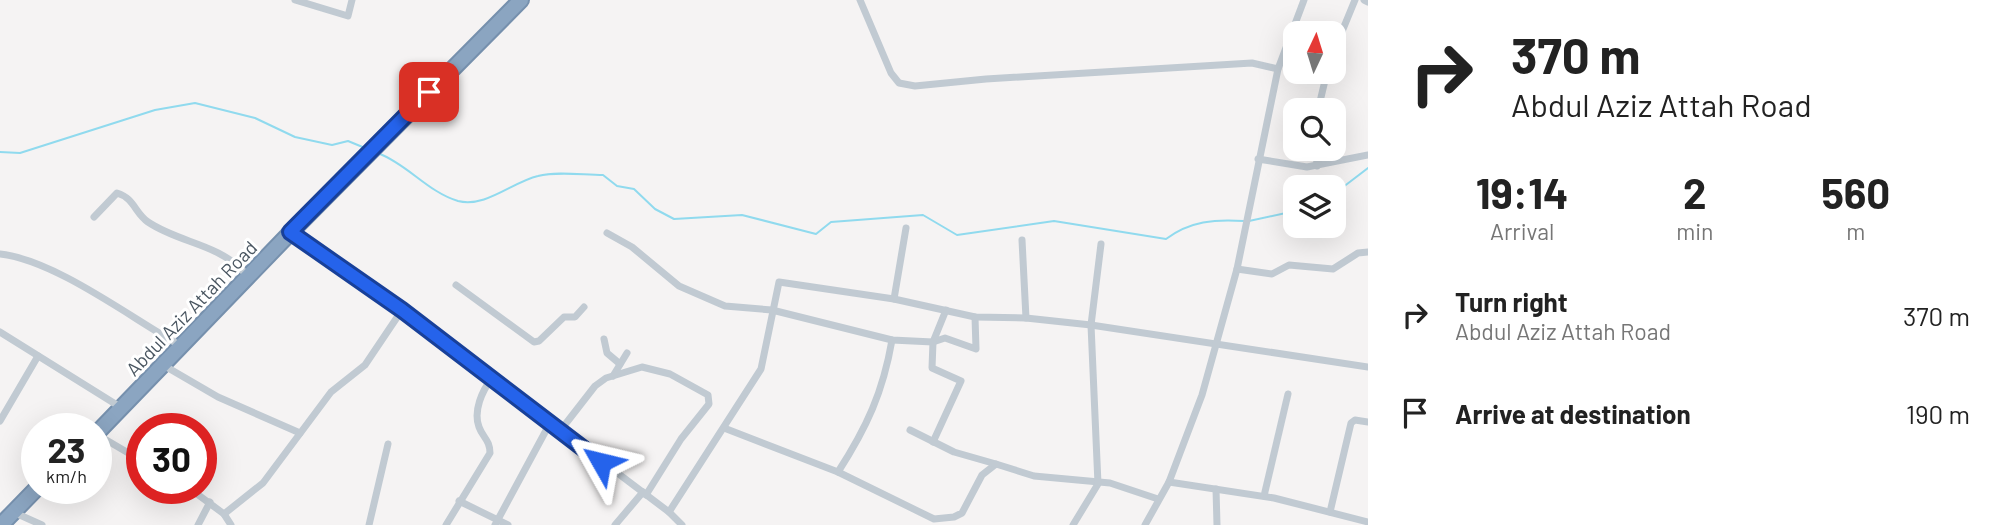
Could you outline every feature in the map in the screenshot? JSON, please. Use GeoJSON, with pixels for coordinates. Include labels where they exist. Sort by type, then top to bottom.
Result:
{"type":"FeatureCollection","features":[{"type":"Feature","properties":{"kind":"highway","name":"Abdul Aziz Attah Road"},"geometry":{"type":"LineString","coordinates":[[369,149],[508,0]]}},
{"type":"Feature","properties":{"kind":"highway","name":"Abdul Aziz Attah Road"},"geometry":{"type":"LineString","coordinates":[[109,413],[244,272],[521,0]]}},
{"type":"Feature","properties":{"kind":"highway","name":"Abdul Aziz Attah Road"},"geometry":{"type":"LineString","coordinates":[[112,418],[288,230]]}},
{"type":"Feature","properties":{"kind":"highway"},"geometry":{"type":"LineString","coordinates":[[13,518],[24,504]]}},
{"type":"Feature","properties":{"kind":"highway"},"geometry":{"type":"LineString","coordinates":[[1,525],[27,504]]}},
{"type":"Feature","properties":{"kind":"street"},"geometry":{"type":"LineString","coordinates":[[295,0],[348,16],[352,0]]}},
{"type":"Feature","properties":{"kind":"street"},"geometry":{"type":"LineString","coordinates":[[860,0],[891,73],[899,83],[915,86],[986,79],[1252,63],[1278,69]]}},
{"type":"Feature","properties":{"kind":"street"},"geometry":{"type":"LineString","coordinates":[[1145,525],[1169,482],[1195,415],[1237,269],[1278,69],[1304,0]]}},
{"type":"Feature","properties":{"kind":"street"},"geometry":{"type":"LineString","coordinates":[[1346,22],[1355,0]]}},
{"type":"Feature","properties":{"kind":"street"},"geometry":{"type":"LineString","coordinates":[[1258,159],[1317,166],[1368,155]]}},
{"type":"Feature","properties":{"kind":"street"},"geometry":{"type":"LineString","coordinates":[[1317,161],[1317,166]]}},
{"type":"Feature","properties":{"kind":"street"},"geometry":{"type":"LineString","coordinates":[[94,217],[110,198],[117,193],[124,195],[134,203],[146,220],[223,253],[244,272]]}},
{"type":"Feature","properties":{"kind":"street"},"geometry":{"type":"LineString","coordinates":[[894,299],[906,228]]}},
{"type":"Feature","properties":{"kind":"street"},"geometry":{"type":"LineString","coordinates":[[288,230],[402,310],[669,512],[682,525]]}},
{"type":"Feature","properties":{"kind":"street"},"geometry":{"type":"LineString","coordinates":[[607,233],[692,293],[732,308],[772,310],[892,340],[933,342],[945,338],[976,349],[975,317]]}},
{"type":"Feature","properties":{"kind":"street"},"geometry":{"type":"LineString","coordinates":[[1022,240],[1026,318]]}},
{"type":"Feature","properties":{"kind":"street"},"geometry":{"type":"LineString","coordinates":[[1073,525],[1098,484],[1091,325],[1101,244]]}},
{"type":"Feature","properties":{"kind":"street"},"geometry":{"type":"LineString","coordinates":[[1237,269],[1272,274],[1289,265],[1334,269],[1358,253],[1368,252]]}},
{"type":"Feature","properties":{"kind":"street"},"geometry":{"type":"LineString","coordinates":[[0,254],[21,256],[47,268],[176,343]]}},
{"type":"Feature","properties":{"kind":"street"},"geometry":{"type":"LineString","coordinates":[[669,512],[761,369],[779,282],[787,281],[894,299],[975,317],[1026,318],[1091,325],[1368,368]]}},
{"type":"Feature","properties":{"kind":"street"},"geometry":{"type":"LineString","coordinates":[[456,285],[528,341],[539,341],[564,317],[575,317],[584,307]]}},
{"type":"Feature","properties":{"kind":"street"},"geometry":{"type":"LineString","coordinates":[[224,514],[262,483],[331,392],[365,365],[402,310]]}},
{"type":"Feature","properties":{"kind":"street"},"geometry":{"type":"LineString","coordinates":[[933,442],[961,381],[932,368],[933,342],[946,310]]}},
{"type":"Feature","properties":{"kind":"street"},"geometry":{"type":"LineString","coordinates":[[0,332],[117,405]]}},
{"type":"Feature","properties":{"kind":"street"},"geometry":{"type":"LineString","coordinates":[[604,339],[607,353],[620,363]]}},
{"type":"Feature","properties":{"kind":"street"},"geometry":{"type":"LineString","coordinates":[[838,472],[866,430],[887,367],[892,340]]}},
{"type":"Feature","properties":{"kind":"street"},"geometry":{"type":"LineString","coordinates":[[613,376],[627,353]]}},
{"type":"Feature","properties":{"kind":"street"},"geometry":{"type":"LineString","coordinates":[[0,421],[38,356]]}},
{"type":"Feature","properties":{"kind":"street"},"geometry":{"type":"LineString","coordinates":[[163,365],[218,397],[300,433]]}},
{"type":"Feature","properties":{"kind":"street"},"geometry":{"type":"LineString","coordinates":[[560,431],[594,386],[613,376],[649,368],[670,374],[708,395],[709,404],[681,439],[644,494],[615,525]]}},
{"type":"Feature","properties":{"kind":"street"},"geometry":{"type":"LineString","coordinates":[[446,525],[490,453],[490,443],[480,430],[478,418],[480,399],[492,378]]}},
{"type":"Feature","properties":{"kind":"street"},"geometry":{"type":"LineString","coordinates":[[1264,496],[1288,394]]}},
{"type":"Feature","properties":{"kind":"street"},"geometry":{"type":"LineString","coordinates":[[1330,512],[1351,423],[1355,420],[1368,422]]}},
{"type":"Feature","properties":{"kind":"street"},"geometry":{"type":"LineString","coordinates":[[496,522],[550,423]]}},
{"type":"Feature","properties":{"kind":"street"},"geometry":{"type":"LineString","coordinates":[[724,428],[838,472],[932,522],[962,513],[982,475],[996,464]]}},
{"type":"Feature","properties":{"kind":"street"},"geometry":{"type":"LineString","coordinates":[[910,430],[954,452],[1034,476],[1110,483],[1158,499]]}},
{"type":"Feature","properties":{"kind":"street"},"geometry":{"type":"LineString","coordinates":[[369,525],[388,444]]}},
{"type":"Feature","properties":{"kind":"street"},"geometry":{"type":"LineString","coordinates":[[1169,482],[1264,496],[1368,522]]}},
{"type":"Feature","properties":{"kind":"street"},"geometry":{"type":"LineString","coordinates":[[1216,489],[1217,525]]}},
{"type":"Feature","properties":{"kind":"street"},"geometry":{"type":"LineString","coordinates":[[459,500],[496,522],[508,525]]}},
{"type":"Feature","properties":{"kind":"street"},"geometry":{"type":"LineString","coordinates":[[198,525],[209,504]]}},
{"type":"Feature","properties":{"kind":"street"},"geometry":{"type":"LineString","coordinates":[[212,504],[231,525]]}},
{"type":"Feature","properties":{"kind":"street"},"geometry":{"type":"LineString","coordinates":[[13,518],[42,525]]}},
{"type":"Feature","properties":{"kind":"waterway"},"geometry":{"type":"LineString","coordinates":[[0,152],[20,153],[155,110],[195,103],[255,118],[295,137],[332,145],[348,141],[365,148]]}},
{"type":"Feature","properties":{"kind":"waterway"},"geometry":{"type":"LineString","coordinates":[[380,154],[437,191],[458,201],[479,201],[528,179],[545,175],[603,175],[617,186],[634,189],[655,209],[674,219],[742,215],[816,234],[831,222],[923,215],[957,235],[1054,221],[1166,239],[1194,225],[1223,220],[1244,221]]}},
{"type":"Feature","properties":{"kind":"waterway"},"geometry":{"type":"LineString","coordinates":[[1346,185],[1368,168]]}},
{"type":"Feature","properties":{"kind":"waterway"},"geometry":{"type":"LineString","coordinates":[[1249,221],[1283,214]]}},
{"type":"Feature","properties":{"kind":"route"},"geometry":{"type":"LineString","coordinates":[[429,92],[290,232],[402,310],[601,462]]}}]}
